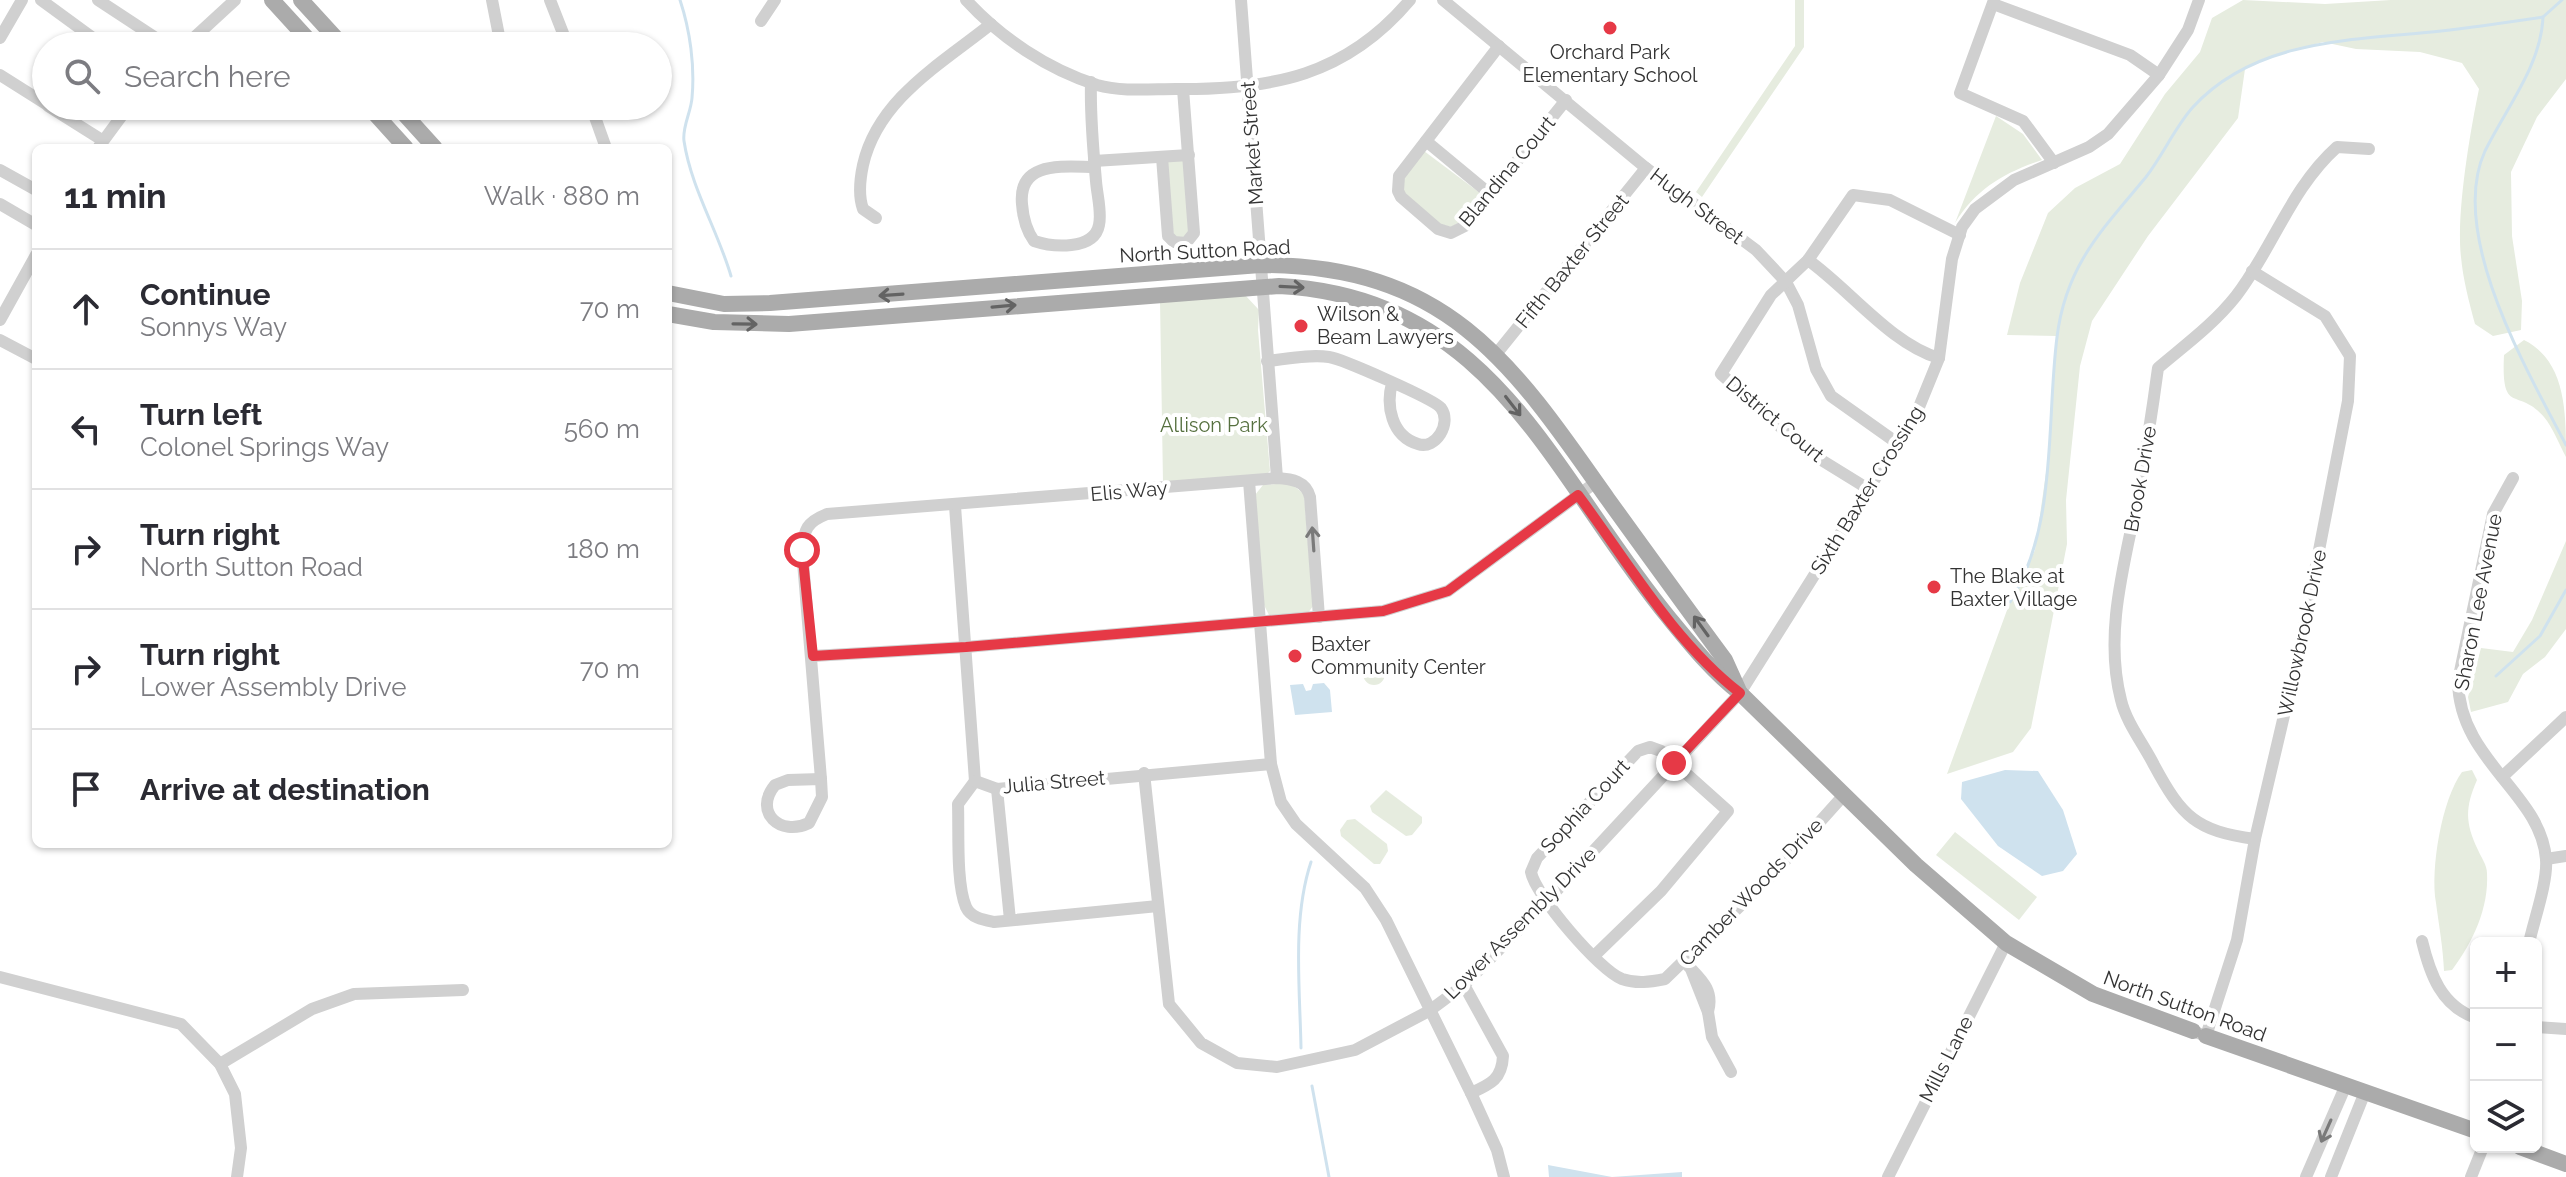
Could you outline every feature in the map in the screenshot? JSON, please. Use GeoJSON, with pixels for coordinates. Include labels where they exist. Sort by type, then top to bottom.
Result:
{"type":"FeatureCollection","features":[{"type":"Feature","properties":{"kind":"main road"},"geometry":{"type":"LineString","coordinates":[[272,0],[301,32]]}},
{"type":"Feature","properties":{"kind":"main road"},"geometry":{"type":"LineString","coordinates":[[301,0],[330,32]]}},
{"type":"Feature","properties":{"kind":"main road"},"geometry":{"type":"LineString","coordinates":[[381,120],[402,144]]}},
{"type":"Feature","properties":{"kind":"main road"},"geometry":{"type":"LineString","coordinates":[[410,120],[431,144]]}},
{"type":"Feature","properties":{"kind":"main road","name":"North Sutton Road"},"geometry":{"type":"LineString","coordinates":[[672,294],[724,304],[770,303],[1260,265],[1319,267],[1385,283],[1426,301],[1497,353],[1596,482],[1725,660],[1740,693]]}},
{"type":"Feature","properties":{"kind":"main road","name":"North Sutton Road"},"geometry":{"type":"LineString","coordinates":[[672,315],[714,322],[789,324],[1261,286],[1309,288],[1359,298],[1408,317],[1438,334],[1492,380],[1653,599],[1714,672],[1740,693],[1843,796],[2006,943],[2093,994],[2470,1129]]}},
{"type":"Feature","properties":{"kind":"main road"},"geometry":{"type":"LineString","coordinates":[[2536,1153],[2566,1164]]}},
{"type":"Feature","properties":{"kind":"street"},"geometry":{"type":"LineString","coordinates":[[0,38],[22,0]]}},
{"type":"Feature","properties":{"kind":"street"},"geometry":{"type":"LineString","coordinates":[[41,0],[85,32]]}},
{"type":"Feature","properties":{"kind":"street"},"geometry":{"type":"LineString","coordinates":[[98,0],[147,32]]}},
{"type":"Feature","properties":{"kind":"street"},"geometry":{"type":"LineString","coordinates":[[200,32],[235,0]]}},
{"type":"Feature","properties":{"kind":"street"},"geometry":{"type":"LineString","coordinates":[[492,0],[498,32]]}},
{"type":"Feature","properties":{"kind":"street"},"geometry":{"type":"LineString","coordinates":[[550,0],[563,32]]}},
{"type":"Feature","properties":{"kind":"street"},"geometry":{"type":"LineString","coordinates":[[761,21],[775,0]]}},
{"type":"Feature","properties":{"kind":"street"},"geometry":{"type":"LineString","coordinates":[[966,0],[991,24],[1035,56],[1091,82],[1127,89],[1274,84],[1330,66],[1379,35],[1410,0]]}},
{"type":"Feature","properties":{"kind":"street","name":"Market Street"},"geometry":{"type":"LineString","coordinates":[[1241,0],[1277,478]]}},
{"type":"Feature","properties":{"kind":"street","name":"Hugh Street"},"geometry":{"type":"LineString","coordinates":[[1443,0],[1646,168],[1756,250],[1786,282],[1806,326],[1816,369],[1831,396],[1900,445]]}},
{"type":"Feature","properties":{"kind":"street","name":"Sixth Baxter Crossing"},"geometry":{"type":"LineString","coordinates":[[1740,693],[1900,445],[1928,389],[1939,358],[1952,259],[1960,235],[1975,209],[2014,180],[2108,134],[2159,75],[2188,30],[2199,0]]}},
{"type":"Feature","properties":{"kind":"street"},"geometry":{"type":"LineString","coordinates":[[2054,163],[2023,121],[1960,93],[1993,2],[2130,55],[2159,75]]}},
{"type":"Feature","properties":{"kind":"street"},"geometry":{"type":"LineString","coordinates":[[876,218],[863,209],[860,191],[866,154],[878,126],[905,92],[991,24]]}},
{"type":"Feature","properties":{"kind":"street","name":"Blandina Court"},"geometry":{"type":"LineString","coordinates":[[1499,46],[1402,171],[1398,191],[1438,229],[1459,231],[1566,100]]}},
{"type":"Feature","properties":{"kind":"street"},"geometry":{"type":"LineString","coordinates":[[0,75],[32,95]]}},
{"type":"Feature","properties":{"kind":"street"},"geometry":{"type":"LineString","coordinates":[[1091,82],[1094,164],[1099,225],[1094,236],[1080,244],[1034,241],[1023,216],[1021,199],[1027,178],[1041,169],[1094,164],[1162,157],[1189,155]]}},
{"type":"Feature","properties":{"kind":"street"},"geometry":{"type":"LineString","coordinates":[[1162,157],[1167,232],[1171,240],[1189,242],[1194,233],[1183,89]]}},
{"type":"Feature","properties":{"kind":"street"},"geometry":{"type":"LineString","coordinates":[[67,120],[100,144],[118,120]]}},
{"type":"Feature","properties":{"kind":"street"},"geometry":{"type":"LineString","coordinates":[[595,120],[604,144]]}},
{"type":"Feature","properties":{"kind":"street"},"geometry":{"type":"LineString","coordinates":[[1426,141],[1490,194]]}},
{"type":"Feature","properties":{"kind":"street","name":"Brook Drive"},"geometry":{"type":"LineString","coordinates":[[2255,839],[2219,834],[2194,822],[2172,798],[2121,703],[2113,650],[2119,590],[2148,443],[2158,368],[2209,325],[2252,271],[2312,169],[2337,147],[2369,149]]}},
{"type":"Feature","properties":{"kind":"street","name":"Fifth Baxter Street"},"geometry":{"type":"LineString","coordinates":[[1497,353],[1646,168]]}},
{"type":"Feature","properties":{"kind":"street"},"geometry":{"type":"LineString","coordinates":[[0,170],[32,188]]}},
{"type":"Feature","properties":{"kind":"street"},"geometry":{"type":"LineString","coordinates":[[1786,282],[1808,260],[1853,195],[1890,200],[1960,235]]}},
{"type":"Feature","properties":{"kind":"street"},"geometry":{"type":"LineString","coordinates":[[0,204],[32,223]]}},
{"type":"Feature","properties":{"kind":"street"},"geometry":{"type":"LineString","coordinates":[[1808,260],[1840,283],[1912,349],[1939,358]]}},
{"type":"Feature","properties":{"kind":"street"},"geometry":{"type":"LineString","coordinates":[[0,320],[32,262]]}},
{"type":"Feature","properties":{"kind":"street","name":"Willowbrook Drive"},"geometry":{"type":"LineString","coordinates":[[2200,1034],[2237,940],[2255,839],[2301,643],[2341,442],[2350,356],[2325,316],[2252,271]]}},
{"type":"Feature","properties":{"kind":"street","name":"District Court"},"geometry":{"type":"LineString","coordinates":[[1786,282],[1771,295],[1721,374],[1810,453],[1870,490]]}},
{"type":"Feature","properties":{"kind":"street"},"geometry":{"type":"LineString","coordinates":[[0,340],[32,357]]}},
{"type":"Feature","properties":{"kind":"street"},"geometry":{"type":"LineString","coordinates":[[1267,361],[1330,357],[1392,383],[1432,400],[1442,410],[1445,421],[1441,435],[1431,444],[1421,446],[1410,441],[1389,415],[1387,402],[1392,383]]}},
{"type":"Feature","properties":{"kind":"street"},"geometry":{"type":"LineString","coordinates":[[1277,478],[1298,481],[1308,491],[1319,617]]}},
{"type":"Feature","properties":{"kind":"street","name":"Elis Way"},"geometry":{"type":"LineString","coordinates":[[813,656],[802,550],[803,531],[811,520],[1277,478]]}},
{"type":"Feature","properties":{"kind":"street","name":"Sharon Lee Avenue"},"geometry":{"type":"LineString","coordinates":[[2513,478],[2493,514],[2458,681],[2458,701],[2474,742],[2535,823],[2546,859],[2530,937]]}},
{"type":"Feature","properties":{"kind":"street"},"geometry":{"type":"LineString","coordinates":[[1249,481],[1271,764],[1281,802],[1296,824],[1365,888],[1386,920],[1471,1093],[1497,1150],[1504,1177]]}},
{"type":"Feature","properties":{"kind":"street"},"geometry":{"type":"LineString","coordinates":[[821,779],[788,780],[775,785],[766,803],[766,812],[775,824],[790,829],[809,823],[822,797],[821,779],[813,656],[966,647],[1383,611],[1448,591],[1596,482]]}},
{"type":"Feature","properties":{"kind":"street"},"geometry":{"type":"LineString","coordinates":[[955,506],[975,781]]}},
{"type":"Feature","properties":{"kind":"street","name":"Lower Assembly Drive"},"geometry":{"type":"LineString","coordinates":[[1144,773],[1169,1004],[1201,1043],[1237,1063],[1277,1067],[1345,1053],[1393,1033],[1464,985],[1547,901],[1740,693]]}},
{"type":"Feature","properties":{"kind":"street"},"geometry":{"type":"LineString","coordinates":[[2502,777],[2566,717]]}},
{"type":"Feature","properties":{"kind":"street","name":"Sophia Court"},"geometry":{"type":"LineString","coordinates":[[1547,901],[1533,880],[1532,868],[1537,858],[1638,751],[1653,747],[1674,763]]}},
{"type":"Feature","properties":{"kind":"street"},"geometry":{"type":"LineString","coordinates":[[1594,956],[1661,891],[1727,815],[1722,803],[1674,763]]}},
{"type":"Feature","properties":{"kind":"street","name":"Julia Street"},"geometry":{"type":"LineString","coordinates":[[1158,906],[1010,920],[977,918],[967,909],[958,804],[975,781],[997,789],[1144,773],[1271,764]]}},
{"type":"Feature","properties":{"kind":"street"},"geometry":{"type":"LineString","coordinates":[[997,789],[1010,920]]}},
{"type":"Feature","properties":{"kind":"street","name":"Camber Woods Drive"},"geometry":{"type":"LineString","coordinates":[[1547,901],[1594,956],[1620,979],[1642,983],[1665,979],[1688,965],[1843,796]]}},
{"type":"Feature","properties":{"kind":"street"},"geometry":{"type":"LineString","coordinates":[[2546,859],[2566,856]]}},
{"type":"Feature","properties":{"kind":"street"},"geometry":{"type":"LineString","coordinates":[[2422,941],[2431,979],[2446,998],[2470,1016]]}},
{"type":"Feature","properties":{"kind":"street","name":"Mills Lane"},"geometry":{"type":"LineString","coordinates":[[1888,1177],[2006,943]]}},
{"type":"Feature","properties":{"kind":"street"},"geometry":{"type":"LineString","coordinates":[[1688,965],[1705,991],[1712,1037],[1731,1072]]}},
{"type":"Feature","properties":{"kind":"street"},"geometry":{"type":"LineString","coordinates":[[0,977],[181,1024],[220,1064],[235,1094],[241,1148],[237,1177]]}},
{"type":"Feature","properties":{"kind":"street"},"geometry":{"type":"LineString","coordinates":[[1464,985],[1503,1056],[1503,1069],[1494,1082],[1471,1093]]}},
{"type":"Feature","properties":{"kind":"street"},"geometry":{"type":"LineString","coordinates":[[220,1064],[312,1009],[354,994],[463,990]]}},
{"type":"Feature","properties":{"kind":"street"},"geometry":{"type":"LineString","coordinates":[[2542,1027],[2566,1029]]}},
{"type":"Feature","properties":{"kind":"street"},"geometry":{"type":"LineString","coordinates":[[2306,1177],[2346,1085]]}},
{"type":"Feature","properties":{"kind":"street"},"geometry":{"type":"LineString","coordinates":[[2331,1177],[2365,1092]]}},
{"type":"Feature","properties":{"kind":"street"},"geometry":{"type":"LineString","coordinates":[[2471,1177],[2481,1153]]}},
{"type":"Feature","properties":{"kind":"green space"},"geometry":{"type":"Polygon","coordinates":[[[1795,0],[1804,0],[1804,47],[1702,197],[1696,192],[1795,46],[1795,0]]]}},
{"type":"Feature","properties":{"kind":"green space"},"geometry":{"type":"Polygon","coordinates":[[[2243,0],[2325,4],[2391,0],[2566,0],[2566,79],[2537,117],[2511,172],[2512,236],[2522,301],[2521,330],[2493,336],[2475,324],[2466,290],[2460,219],[2479,89],[2462,63],[2420,52],[2356,49],[2323,42],[2263,59],[2245,69],[2238,118],[2148,236],[2092,321],[2080,366],[2066,500],[2067,544],[2031,728],[2013,752],[1947,774],[2010,602],[2035,550],[2047,466],[2057,336],[2007,335],[2020,283],[2048,213],[2075,188],[2120,164],[2165,94],[2200,52],[2212,18],[2243,0]]]}},
{"type":"Feature","properties":{"kind":"green space"},"geometry":{"type":"Polygon","coordinates":[[[1996,116],[2023,134],[2042,160],[1992,183],[1973,200],[1955,223],[1996,116]]]}},
{"type":"Feature","properties":{"kind":"green space"},"geometry":{"type":"Polygon","coordinates":[[[1424,151],[1480,193],[1480,199],[1465,219],[1451,227],[1440,224],[1403,192],[1402,181],[1424,151]]]}},
{"type":"Feature","properties":{"kind":"green space"},"geometry":{"type":"Polygon","coordinates":[[[1166,159],[1184,159],[1191,232],[1187,238],[1174,239],[1166,159]]]}},
{"type":"Feature","properties":{"kind":"green space","name":"Allison Park"},"geometry":{"type":"Polygon","coordinates":[[[1245,295],[1259,310],[1270,471],[1266,475],[1163,483],[1160,300],[1245,295]]]}},
{"type":"Feature","properties":{"kind":"green space"},"geometry":{"type":"Polygon","coordinates":[[[2524,340],[2538,349],[2556,374],[2564,406],[2566,457],[2544,417],[2535,408],[2513,398],[2505,386],[2504,355],[2524,340]]]}},
{"type":"Feature","properties":{"kind":"green space"},"geometry":{"type":"Polygon","coordinates":[[[1290,483],[1304,494],[1313,606],[1308,613],[1269,615],[1263,603],[1255,495],[1263,485],[1290,483]]]}},
{"type":"Feature","properties":{"kind":"green space"},"geometry":{"type":"Polygon","coordinates":[[[2566,541],[2566,629],[2545,657],[2523,674],[2508,702],[2471,712],[2468,697],[2481,648],[2513,652],[2532,620],[2566,541]]]}},
{"type":"Feature","properties":{"kind":"green space"},"geometry":{"type":"Polygon","coordinates":[[[1374,663],[1382,666],[1385,674],[1382,682],[1374,685],[1366,682],[1363,674],[1366,666],[1374,663]]]}},
{"type":"Feature","properties":{"kind":"green space"},"geometry":{"type":"Polygon","coordinates":[[[2472,770],[2477,780],[2470,799],[2469,823],[2487,870],[2487,886],[2482,912],[2467,948],[2452,970],[2444,971],[2435,889],[2436,854],[2443,816],[2462,772],[2472,770]]]}},
{"type":"Feature","properties":{"kind":"green space"},"geometry":{"type":"Polygon","coordinates":[[[1386,790],[1422,817],[1422,823],[1412,835],[1406,836],[1372,812],[1370,806],[1386,790]]]}},
{"type":"Feature","properties":{"kind":"green space"},"geometry":{"type":"Polygon","coordinates":[[[1355,819],[1387,844],[1388,851],[1380,864],[1374,864],[1341,836],[1340,830],[1347,820],[1355,819]]]}},
{"type":"Feature","properties":{"kind":"green space"},"geometry":{"type":"Polygon","coordinates":[[[1955,832],[2037,897],[2019,920],[1936,855],[1955,832]]]}},
{"type":"Feature","properties":{"kind":"water"},"geometry":{"type":"Polygon","coordinates":[[[1324,683],[1330,690],[1332,712],[1295,715],[1290,685],[1303,684],[1306,691],[1311,690],[1313,684],[1324,683]]]}},
{"type":"Feature","properties":{"kind":"water"},"geometry":{"type":"Polygon","coordinates":[[[2005,770],[2038,771],[2063,810],[2077,854],[2063,871],[2042,876],[1998,846],[1961,799],[1962,782],[2005,770]]]}},
{"type":"Feature","properties":{"kind":"water"},"geometry":{"type":"Polygon","coordinates":[[[1548,1165],[1612,1177],[1549,1177],[1548,1165]]]}},
{"type":"Feature","properties":{"kind":"water"},"geometry":{"type":"Polygon","coordinates":[[[1682,1172],[1682,1177],[1612,1177],[1682,1172]]]}},
{"type":"Feature","properties":{"kind":"waterway"},"geometry":{"type":"LineString","coordinates":[[680,0],[687,23],[693,73],[692,98],[684,130],[687,158],[731,276]]}},
{"type":"Feature","properties":{"kind":"waterway"},"geometry":{"type":"LineString","coordinates":[[2010,602],[2025,572],[2043,507],[2057,337],[2069,289],[2088,250],[2146,177],[2193,107],[2218,84],[2246,67],[2277,55],[2342,41],[2543,17],[2562,0]]}},
{"type":"Feature","properties":{"kind":"waterway"},"geometry":{"type":"LineString","coordinates":[[2543,17],[2541,35],[2529,70],[2485,151],[2476,184],[2476,222],[2497,302],[2566,445]]}},
{"type":"Feature","properties":{"kind":"waterway"},"geometry":{"type":"LineString","coordinates":[[2496,676],[2540,636],[2566,590]]}},
{"type":"Feature","properties":{"kind":"waterway"},"geometry":{"type":"LineString","coordinates":[[1301,1048],[1299,930],[1311,862]]}},
{"type":"Feature","properties":{"kind":"waterway"},"geometry":{"type":"LineString","coordinates":[[1312,1086],[1329,1177]]}},
{"type":"Feature","properties":{"kind":"place","name":"Orchard Park Elementary School"},"geometry":{"type":"Point","coordinates":[1610,28]}},
{"type":"Feature","properties":{"kind":"place","name":"Wilson & Beam Lawyers"},"geometry":{"type":"Point","coordinates":[1301,326]}},
{"type":"Feature","properties":{"kind":"place","name":"The Blake at Baxter Village"},"geometry":{"type":"Point","coordinates":[1934,587]}},
{"type":"Feature","properties":{"kind":"place","name":"Baxter Community Center"},"geometry":{"type":"Point","coordinates":[1295,656]}},
{"type":"Feature","properties":{"kind":"route"},"geometry":{"type":"LineString","coordinates":[[802,550],[813,656],[966,647],[1383,611],[1448,591],[1578,495],[1653,599],[1714,672],[1740,693],[1674,763]]}}]}
